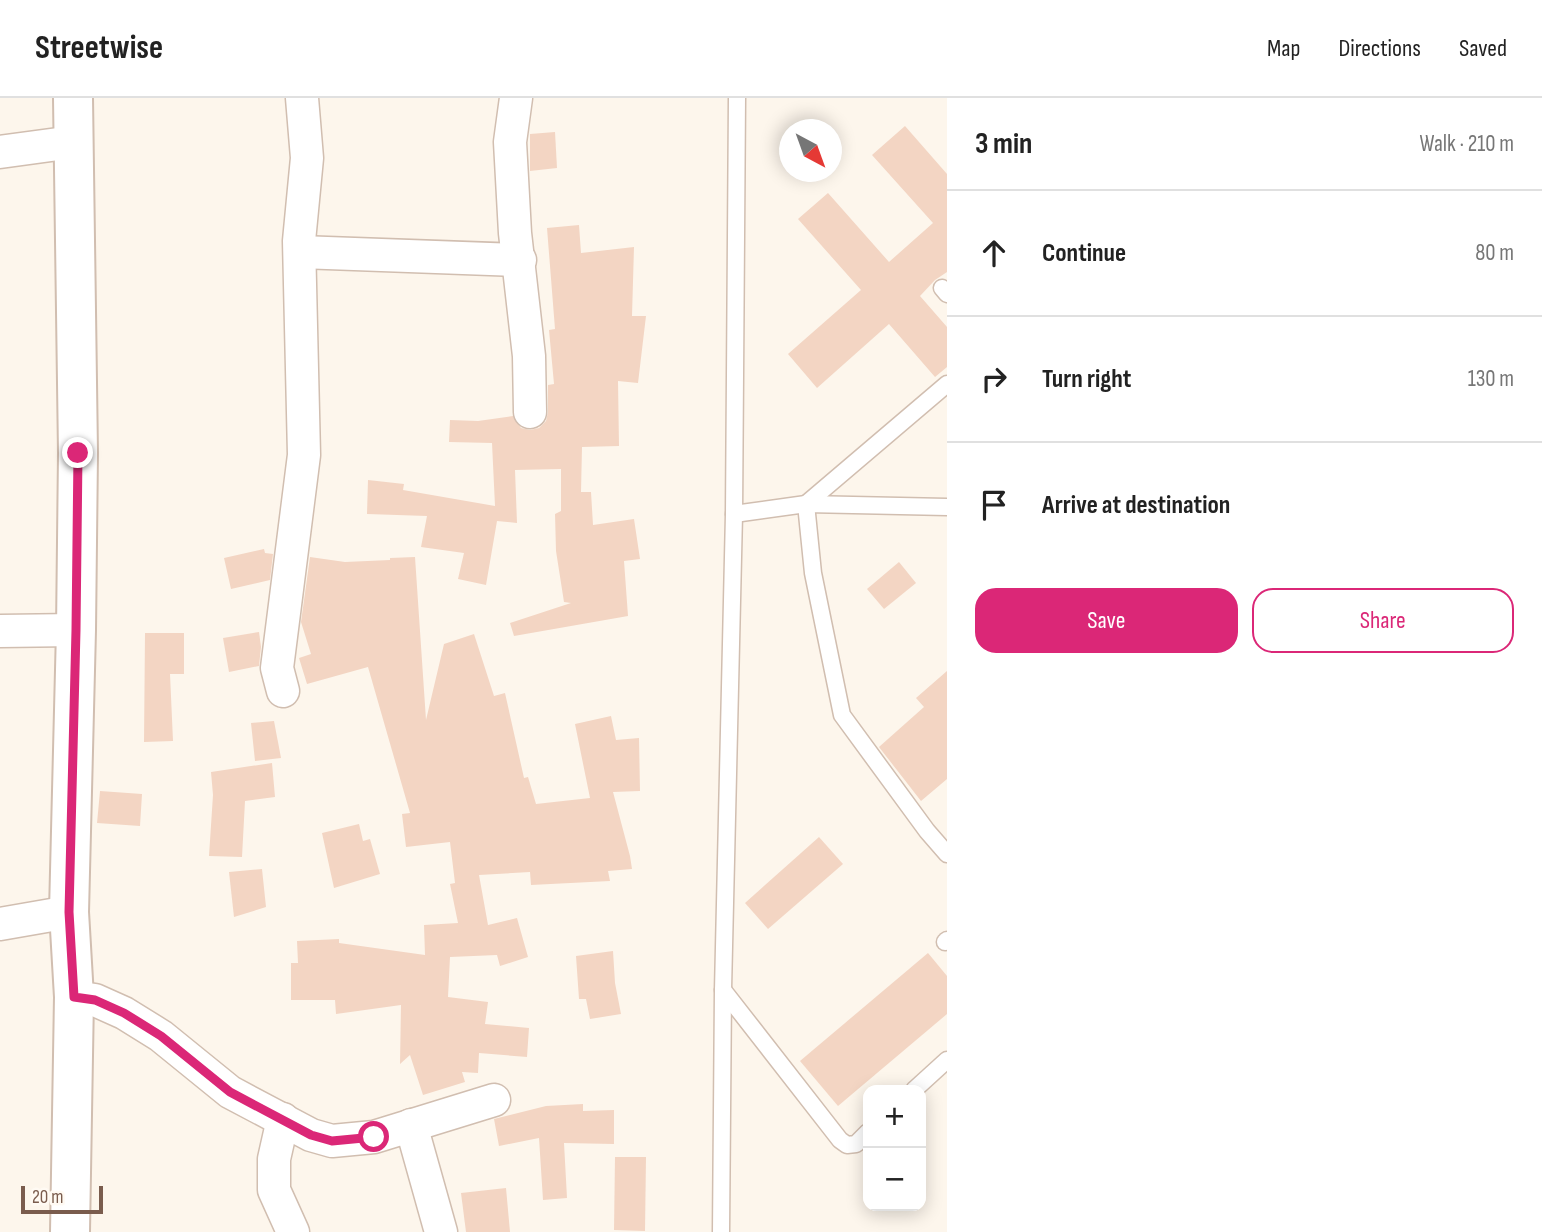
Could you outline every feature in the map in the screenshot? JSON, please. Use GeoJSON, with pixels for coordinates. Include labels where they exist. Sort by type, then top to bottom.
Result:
{"type":"FeatureCollection","features":[{"type":"Feature","properties":{"kind":"street"},"geometry":{"type":"LineString","coordinates":[[70,1232],[74,997],[69,912],[78,453],[73,98]]}},
{"type":"Feature","properties":{"kind":"street"},"geometry":{"type":"LineString","coordinates":[[283,691],[277,668],[304,455],[300,252],[307,158],[302,98]]}},
{"type":"Feature","properties":{"kind":"street"},"geometry":{"type":"LineString","coordinates":[[516,98],[510,142],[515,233],[520,260],[528,356],[530,412]]}},
{"type":"Feature","properties":{"kind":"street"},"geometry":{"type":"LineString","coordinates":[[0,152],[74,142]]}},
{"type":"Feature","properties":{"kind":"street"},"geometry":{"type":"LineString","coordinates":[[300,252],[520,260]]}},
{"type":"Feature","properties":{"kind":"street"},"geometry":{"type":"LineString","coordinates":[[0,631],[76,630]]}},
{"type":"Feature","properties":{"kind":"street"},"geometry":{"type":"LineString","coordinates":[[0,924],[69,912]]}},
{"type":"Feature","properties":{"kind":"street"},"geometry":{"type":"LineString","coordinates":[[74,997],[95,1000],[124,1013],[161,1036],[230,1092],[311,1135],[332,1141],[374,1137],[494,1100]]}},
{"type":"Feature","properties":{"kind":"street"},"geometry":{"type":"LineString","coordinates":[[283,1119],[274,1159],[274,1190],[293,1232]]}},
{"type":"Feature","properties":{"kind":"street"},"geometry":{"type":"LineString","coordinates":[[411,1125],[441,1232]]}},
{"type":"Feature","properties":{"kind":"lane"},"geometry":{"type":"LineString","coordinates":[[721,1232],[723,990],[734,514],[737,98]]}},
{"type":"Feature","properties":{"kind":"lane"},"geometry":{"type":"LineString","coordinates":[[806,504],[947,384]]}},
{"type":"Feature","properties":{"kind":"lane"},"geometry":{"type":"LineString","coordinates":[[734,514],[806,504],[947,507]]}},
{"type":"Feature","properties":{"kind":"lane"},"geometry":{"type":"LineString","coordinates":[[806,504],[813,573],[842,715],[947,854]]}},
{"type":"Feature","properties":{"kind":"lane"},"geometry":{"type":"LineString","coordinates":[[723,990],[840,1140],[847,1145],[856,1144],[863,1137]]}},
{"type":"Feature","properties":{"kind":"lane"},"geometry":{"type":"LineString","coordinates":[[920,1085],[947,1060]]}},
{"type":"Feature","properties":{"kind":"building"},"geometry":{"type":"Polygon","coordinates":[[[905,126],[947,174],[947,272],[920,296],[947,327],[947,367],[935,377],[889,324],[817,388],[788,354],[861,290],[798,219],[828,193],[889,262],[933,223],[872,155],[905,126]]]}},
{"type":"Feature","properties":{"kind":"building"},"geometry":{"type":"Polygon","coordinates":[[[555,132],[557,168],[530,171],[530,134],[555,132]]]}},
{"type":"Feature","properties":{"kind":"building"},"geometry":{"type":"Polygon","coordinates":[[[579,225],[581,253],[634,247],[632,316],[646,316],[638,383],[618,381],[619,446],[582,447],[581,492],[591,492],[593,525],[634,519],[640,559],[624,561],[628,616],[514,636],[510,623],[571,603],[564,602],[556,551],[555,514],[561,511],[561,469],[515,470],[517,523],[497,521],[486,585],[458,579],[464,553],[421,547],[427,516],[367,514],[368,480],[404,484],[403,490],[495,506],[492,443],[449,442],[450,420],[478,421],[513,416],[521,428],[530,430],[539,428],[546,421],[548,385],[554,384],[549,330],[555,329],[547,228],[579,225]]]}},
{"type":"Feature","properties":{"kind":"building"},"geometry":{"type":"Polygon","coordinates":[[[264,549],[265,553],[273,554],[270,580],[231,589],[224,558],[264,549]]]}},
{"type":"Feature","properties":{"kind":"building"},"geometry":{"type":"Polygon","coordinates":[[[310,557],[345,562],[415,557],[426,720],[444,644],[474,634],[494,696],[505,693],[524,778],[528,777],[536,804],[590,798],[575,724],[611,716],[616,740],[639,738],[640,791],[613,792],[632,869],[608,871],[610,881],[531,885],[530,872],[479,875],[488,925],[517,918],[528,957],[500,966],[497,955],[450,957],[448,997],[488,1002],[485,1024],[529,1028],[527,1057],[479,1053],[478,1073],[462,1072],[465,1082],[423,1095],[410,1055],[400,1064],[401,1005],[336,1014],[335,1000],[291,1000],[291,963],[298,963],[297,941],[339,939],[339,943],[425,955],[424,925],[458,923],[450,884],[455,883],[450,842],[406,847],[402,814],[410,813],[368,667],[307,684],[299,658],[311,654],[301,622],[310,557]]]}},
{"type":"Feature","properties":{"kind":"building"},"geometry":{"type":"Polygon","coordinates":[[[899,562],[916,583],[884,609],[867,589],[899,562]]]}},
{"type":"Feature","properties":{"kind":"building"},"geometry":{"type":"Polygon","coordinates":[[[259,632],[259,666],[229,672],[223,638],[259,632]]]}},
{"type":"Feature","properties":{"kind":"building"},"geometry":{"type":"Polygon","coordinates":[[[145,633],[184,633],[184,674],[170,674],[173,741],[144,742],[145,633]]]}},
{"type":"Feature","properties":{"kind":"building"},"geometry":{"type":"Polygon","coordinates":[[[947,671],[947,779],[921,801],[879,747],[924,707],[916,698],[947,671]]]}},
{"type":"Feature","properties":{"kind":"building"},"geometry":{"type":"Polygon","coordinates":[[[274,721],[281,758],[255,761],[251,723],[274,721]]]}},
{"type":"Feature","properties":{"kind":"building"},"geometry":{"type":"Polygon","coordinates":[[[272,763],[275,797],[245,801],[242,857],[209,856],[213,795],[211,772],[272,763]]]}},
{"type":"Feature","properties":{"kind":"building"},"geometry":{"type":"Polygon","coordinates":[[[100,791],[142,794],[140,826],[97,823],[100,791]]]}},
{"type":"Feature","properties":{"kind":"building"},"geometry":{"type":"Polygon","coordinates":[[[359,824],[363,841],[370,839],[380,874],[334,888],[322,833],[359,824]]]}},
{"type":"Feature","properties":{"kind":"building"},"geometry":{"type":"Polygon","coordinates":[[[819,837],[843,864],[768,929],[745,903],[819,837]]]}},
{"type":"Feature","properties":{"kind":"building"},"geometry":{"type":"Polygon","coordinates":[[[262,869],[266,907],[234,917],[229,872],[262,869]]]}},
{"type":"Feature","properties":{"kind":"building"},"geometry":{"type":"Polygon","coordinates":[[[613,951],[621,1014],[590,1019],[586,999],[579,999],[576,956],[613,951]]]}},
{"type":"Feature","properties":{"kind":"building"},"geometry":{"type":"Polygon","coordinates":[[[928,953],[947,976],[947,1014],[838,1106],[800,1061],[928,953]]]}},
{"type":"Feature","properties":{"kind":"building"},"geometry":{"type":"Polygon","coordinates":[[[583,1104],[583,1111],[614,1110],[614,1144],[564,1143],[567,1198],[543,1200],[539,1138],[499,1146],[494,1119],[546,1106],[583,1104]]]}},
{"type":"Feature","properties":{"kind":"building"},"geometry":{"type":"Polygon","coordinates":[[[615,1157],[646,1157],[645,1231],[614,1230],[615,1157]]]}},
{"type":"Feature","properties":{"kind":"building"},"geometry":{"type":"Polygon","coordinates":[[[506,1188],[510,1232],[466,1232],[461,1193],[506,1188]]]}},
{"type":"Feature","properties":{"kind":"route"},"geometry":{"type":"LineString","coordinates":[[78,453],[69,912],[74,997],[95,1000],[124,1013],[161,1036],[230,1092],[311,1135],[332,1141],[374,1137]]}}]}
